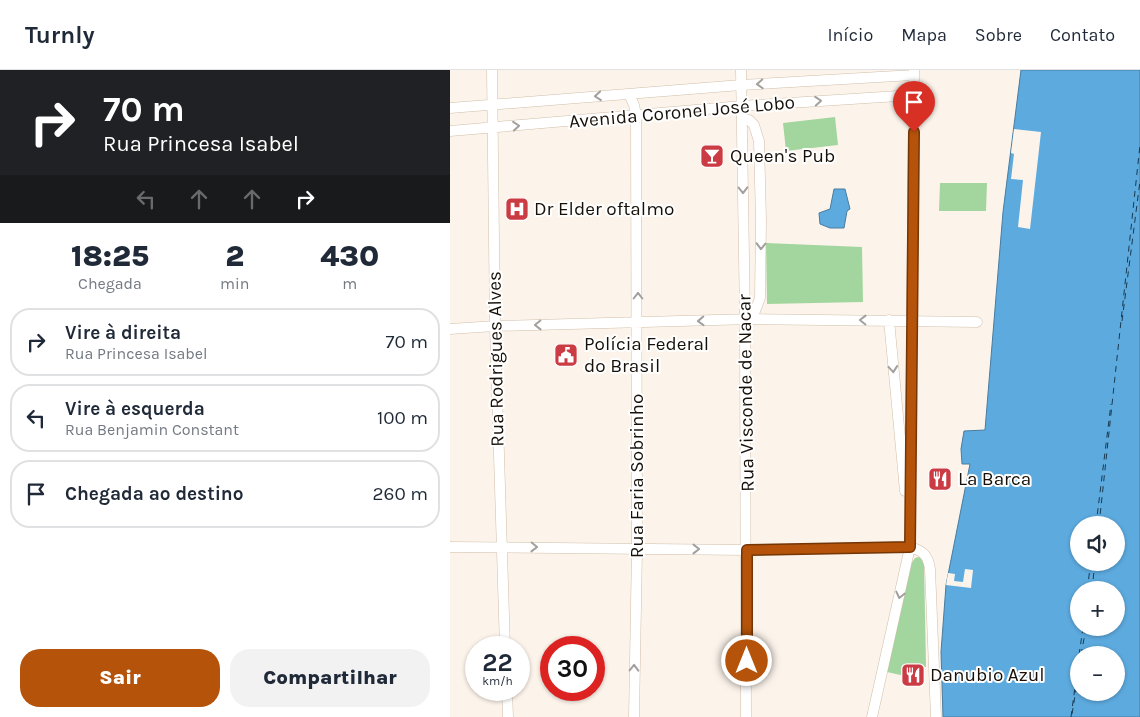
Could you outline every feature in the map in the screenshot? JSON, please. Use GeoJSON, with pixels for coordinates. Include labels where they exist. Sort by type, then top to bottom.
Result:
{"type":"FeatureCollection","features":[{"type":"Feature","properties":{"kind":"street","name":"Rua Rodrigues Alves"},"geometry":{"type":"LineString","coordinates":[[492,70],[495,326],[505,636]]}},
{"type":"Feature","properties":{"kind":"street","name":"Rua Visconde de Nacar"},"geometry":{"type":"LineString","coordinates":[[741,70],[748,319],[746,717]]}},
{"type":"Feature","properties":{"kind":"street","name":"Avenida Coronel José Lobo"},"geometry":{"type":"LineString","coordinates":[[450,108],[914,72]]}},
{"type":"Feature","properties":{"kind":"street"},"geometry":{"type":"LineString","coordinates":[[872,717],[910,547],[914,72]]}},
{"type":"Feature","properties":{"kind":"street"},"geometry":{"type":"LineString","coordinates":[[628,94],[634,105],[636,115]]}},
{"type":"Feature","properties":{"kind":"street","name":"Avenida Coronel José Lobo"},"geometry":{"type":"LineString","coordinates":[[450,131],[742,106],[914,95]]}},
{"type":"Feature","properties":{"kind":"street","name":"Rua Faria Sobrinho"},"geometry":{"type":"LineString","coordinates":[[634,717],[638,549],[636,115]]}},
{"type":"Feature","properties":{"kind":"street"},"geometry":{"type":"LineString","coordinates":[[742,118],[749,120],[754,125],[759,141],[760,298],[748,319]]}},
{"type":"Feature","properties":{"kind":"street"},"geometry":{"type":"LineString","coordinates":[[450,329],[748,319],[977,322]]}},
{"type":"Feature","properties":{"kind":"street"},"geometry":{"type":"LineString","coordinates":[[888,320],[910,547]]}},
{"type":"Feature","properties":{"kind":"street"},"geometry":{"type":"LineString","coordinates":[[450,547],[747,550],[910,547],[925,554],[929,562],[936,717]]}},
{"type":"Feature","properties":{"kind":"street"},"geometry":{"type":"LineString","coordinates":[[507,701],[508,717]]}},
{"type":"Feature","properties":{"kind":"green space"},"geometry":{"type":"Polygon","coordinates":[[[835,117],[838,145],[786,151],[783,123],[835,117]]]}},
{"type":"Feature","properties":{"kind":"green space"},"geometry":{"type":"Polygon","coordinates":[[[940,183],[987,183],[986,211],[939,211],[940,183]]]}},
{"type":"Feature","properties":{"kind":"green space"},"geometry":{"type":"Polygon","coordinates":[[[766,243],[862,247],[863,302],[767,304],[766,243]]]}},
{"type":"Feature","properties":{"kind":"green space"},"geometry":{"type":"Polygon","coordinates":[[[919,557],[924,562],[926,667],[906,666],[905,676],[887,672],[911,564],[915,558],[919,557]]]}},
{"type":"Feature","properties":{"kind":"water"},"geometry":{"type":"Polygon","coordinates":[[[1021,70],[1140,70],[1140,717],[943,717],[941,652],[946,585],[970,464],[962,464],[961,449],[964,431],[985,430],[1003,212],[1021,70]]]}},
{"type":"Feature","properties":{"kind":"water"},"geometry":{"type":"Polygon","coordinates":[[[834,189],[845,189],[850,209],[847,211],[844,228],[830,228],[820,224],[819,213],[830,209],[834,189]]]}},
{"type":"Feature","properties":{"kind":"pier"},"geometry":{"type":"Polygon","coordinates":[[[1014,129],[1041,132],[1030,229],[1018,227],[1023,180],[1011,179],[1014,154],[1011,153],[1014,129]]]}},
{"type":"Feature","properties":{"kind":"pier"},"geometry":{"type":"Polygon","coordinates":[[[965,569],[973,570],[971,588],[946,585],[948,573],[955,574],[954,581],[963,582],[965,569]]]}},
{"type":"Feature","properties":{"kind":"ferry route"},"geometry":{"type":"LineString","coordinates":[[1100,516],[1140,145]]}},
{"type":"Feature","properties":{"kind":"ferry route"},"geometry":{"type":"LineString","coordinates":[[1122,321],[1140,181]]}},
{"type":"Feature","properties":{"kind":"ferry route"},"geometry":{"type":"LineString","coordinates":[[1097,516],[1111,404]]}},
{"type":"Feature","properties":{"kind":"ferry route"},"geometry":{"type":"LineString","coordinates":[[1088,581],[1090,571]]}},
{"type":"Feature","properties":{"kind":"ferry route"},"geometry":{"type":"LineString","coordinates":[[1093,581],[1094,571]]}},
{"type":"Feature","properties":{"kind":"ferry route"},"geometry":{"type":"LineString","coordinates":[[1080,646],[1082,636]]}},
{"type":"Feature","properties":{"kind":"ferry route"},"geometry":{"type":"LineString","coordinates":[[1083,646],[1085,636]]}},
{"type":"Feature","properties":{"kind":"ferry route"},"geometry":{"type":"LineString","coordinates":[[1071,717],[1073,701]]}},
{"type":"Feature","properties":{"kind":"ferry route"},"geometry":{"type":"LineString","coordinates":[[1072,714],[1074,701]]}},
{"type":"Feature","properties":{"kind":"place","name":"Queen's Pub"},"geometry":{"type":"Point","coordinates":[712,156]}},
{"type":"Feature","properties":{"kind":"place","name":"Dr Elder oftalmo"},"geometry":{"type":"Point","coordinates":[517,209]}},
{"type":"Feature","properties":{"kind":"place","name":"Polícia Federal do Brasil"},"geometry":{"type":"Point","coordinates":[566,355]}},
{"type":"Feature","properties":{"kind":"place","name":"La Barca"},"geometry":{"type":"Point","coordinates":[940,479]}},
{"type":"Feature","properties":{"kind":"place","name":"Danubio Azul"},"geometry":{"type":"Point","coordinates":[913,675]}},
{"type":"Feature","properties":{"kind":"route"},"geometry":{"type":"LineString","coordinates":[[747,661],[747,550],[910,547],[914,132]]}}]}
